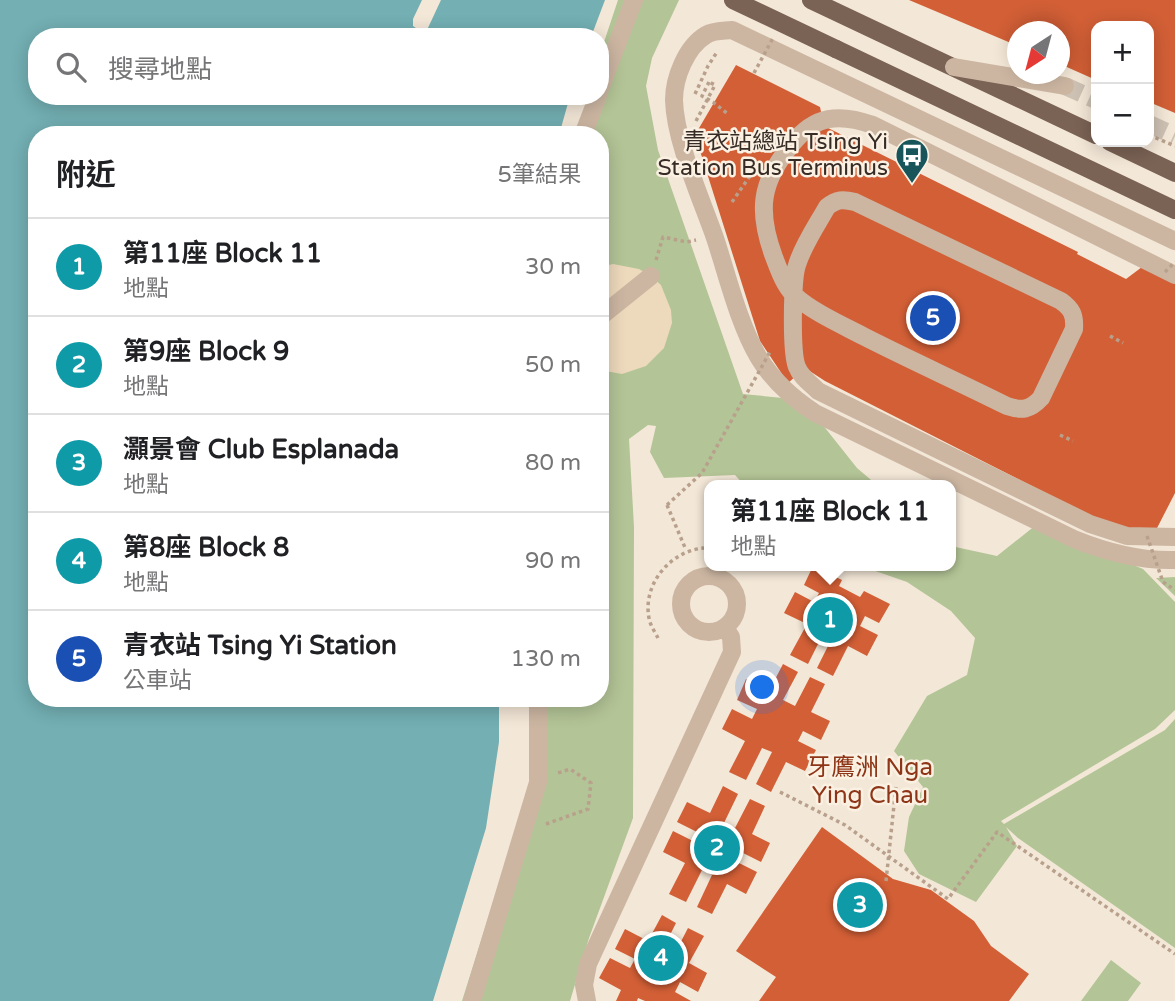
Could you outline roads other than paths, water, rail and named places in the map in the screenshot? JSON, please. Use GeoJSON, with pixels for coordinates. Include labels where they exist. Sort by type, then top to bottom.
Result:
{"type":"FeatureCollection","features":[{"type":"Feature","properties":{"kind":"main road"},"geometry":{"type":"LineString","coordinates":[[733,0],[1175,210]]}},
{"type":"Feature","properties":{"kind":"main road"},"geometry":{"type":"LineString","coordinates":[[811,0],[1091,133]]}},
{"type":"Feature","properties":{"kind":"main road"},"geometry":{"type":"LineString","coordinates":[[1120,147],[1175,173]]}},
{"type":"Feature","properties":{"kind":"street"},"geometry":{"type":"LineString","coordinates":[[609,65],[634,0]]}},
{"type":"Feature","properties":{"kind":"street"},"geometry":{"type":"LineString","coordinates":[[954,480],[795,400],[771,376],[750,341],[683,145],[674,100],[676,82],[694,44],[706,35],[732,30],[1175,241]]}},
{"type":"Feature","properties":{"kind":"street"},"geometry":{"type":"LineString","coordinates":[[954,67],[1065,86]]}},
{"type":"Feature","properties":{"kind":"street"},"geometry":{"type":"LineString","coordinates":[[586,126],[595,105]]}},
{"type":"Feature","properties":{"kind":"street"},"geometry":{"type":"LineString","coordinates":[[1170,273],[873,125],[844,117],[810,125],[783,154],[771,175],[762,201],[765,229],[773,254],[786,283],[795,295],[834,322],[1019,410],[1032,407],[1041,398],[1074,329],[1075,318],[1070,308],[1061,301],[844,199],[834,201],[827,207],[796,265],[795,295],[792,336],[792,348],[803,377],[818,391],[1090,524],[1126,536],[1175,537]]}},
{"type":"Feature","properties":{"kind":"street"},"geometry":{"type":"LineString","coordinates":[[609,310],[651,276]]}},
{"type":"Feature","properties":{"kind":"street"},"geometry":{"type":"LineString","coordinates":[[956,481],[1097,548],[1123,555],[1175,560]]}},
{"type":"Feature","properties":{"kind":"street"},"geometry":{"type":"LineString","coordinates":[[587,1001],[584,985],[593,953],[732,652],[731,637],[725,628]]}},
{"type":"Feature","properties":{"kind":"street"},"geometry":{"type":"LineString","coordinates":[[472,1001],[539,779],[540,707]]}},
{"type":"Feature","properties":{"kind":"water"},"geometry":{"type":"Polygon","coordinates":[[[0,0],[422,0],[413,19],[413,26],[416,28],[28,28],[28,105],[567,105],[562,126],[28,126],[28,707],[499,707],[499,742],[486,828],[433,1001],[0,1001],[0,0]]]}},
{"type":"Feature","properties":{"kind":"water"},"geometry":{"type":"Polygon","coordinates":[[[441,0],[605,0],[594,28],[428,28],[441,0]]]}},
{"type":"Feature","properties":{"kind":"tunnel"},"geometry":{"type":"LineString","coordinates":[[1065,86],[1091,98]]}},
{"type":"Feature","properties":{"kind":"tunnel"},"geometry":{"type":"LineString","coordinates":[[1154,126],[1175,136]]}},
{"type":"Feature","properties":{"kind":"place","name":"青衣站總站 Tsing Yi Station Bus Terminus"},"geometry":{"type":"Point","coordinates":[912,185]}},
{"type":"Feature","properties":{"kind":"place","name":"青衣站 Tsing Yi Station"},"geometry":{"type":"Point","coordinates":[933,318]}},
{"type":"Feature","properties":{"kind":"place","name":"第11座 Block 11"},"geometry":{"type":"Point","coordinates":[830,620]}},
{"type":"Feature","properties":{"kind":"place","name":"第9座 Block 9"},"geometry":{"type":"Point","coordinates":[717,848]}},
{"type":"Feature","properties":{"kind":"place","name":"灝景會 Club Esplanada"},"geometry":{"type":"Point","coordinates":[860,905]}},
{"type":"Feature","properties":{"kind":"place","name":"第8座 Block 8"},"geometry":{"type":"Point","coordinates":[661,958]}},
{"type":"Feature","properties":{"kind":"district","name":"牙鷹洲 Nga Ying Chau"},"geometry":{"type":"Point","coordinates":[870,781]}}]}
